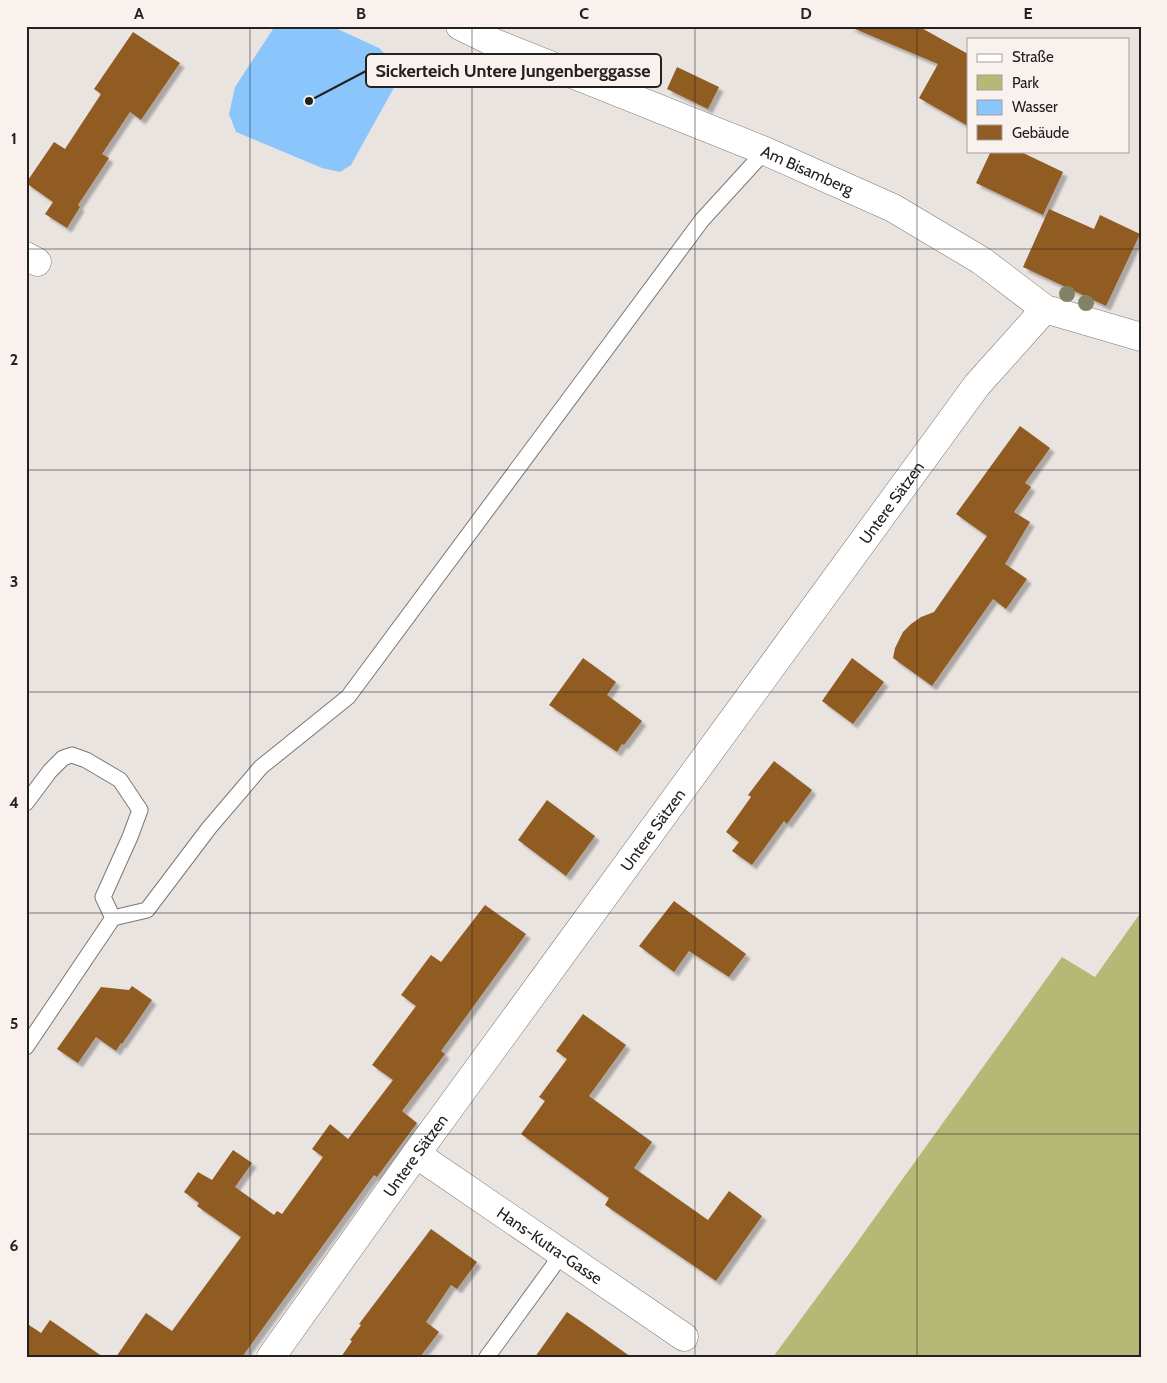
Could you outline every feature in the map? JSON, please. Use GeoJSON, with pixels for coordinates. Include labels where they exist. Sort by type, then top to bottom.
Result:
{"type":"FeatureCollection","features":[{"type":"Feature","properties":{"kind":"street","name":"Am Bisamberg"},"geometry":{"type":"LineString","coordinates":[[460,26],[497,44],[765,151],[893,208],[982,261],[1045,308],[1141,337]]}},
{"type":"Feature","properties":{"kind":"street","name":"Untere Sätzen"},"geometry":{"type":"LineString","coordinates":[[271,1357],[416,1154],[977,385],[1045,308]]}},
{"type":"Feature","properties":{"kind":"street","name":"Hans-Kutra-Gasse"},"geometry":{"type":"LineString","coordinates":[[416,1154],[684,1337]]}},
{"type":"Feature","properties":{"kind":"lane"},"geometry":{"type":"LineString","coordinates":[[26,1047],[113,918],[147,910],[209,828],[261,767],[348,697],[702,220],[765,151]]}},
{"type":"Feature","properties":{"kind":"lane"},"geometry":{"type":"LineString","coordinates":[[26,803],[50,771],[63,758],[72,756],[86,760],[120,780],[140,810],[103,896],[113,918]]}},
{"type":"Feature","properties":{"kind":"lane"},"geometry":{"type":"LineString","coordinates":[[487,1357],[562,1254]]}},
{"type":"Feature","properties":{"kind":"green space"},"geometry":{"type":"Polygon","coordinates":[[[1141,912],[1141,1357],[773,1357],[1062,957],[1095,977],[1141,912]]]}},
{"type":"Feature","properties":{"kind":"water"},"geometry":{"type":"Polygon","coordinates":[[[275,26],[331,26],[379,48],[396,65],[396,84],[351,165],[340,172],[322,168],[236,132],[229,114],[235,87],[275,26]]]}},
{"type":"Feature","properties":{"kind":"building"},"geometry":{"type":"Polygon","coordinates":[[[848,26],[918,26],[967,53],[967,125],[919,98],[938,64],[848,26]]]}},
{"type":"Feature","properties":{"kind":"building"},"geometry":{"type":"Polygon","coordinates":[[[133,32],[180,63],[141,120],[130,112],[102,154],[109,158],[78,205],[80,207],[67,228],[45,214],[53,202],[26,183],[54,142],[65,149],[101,94],[94,89],[133,32]]]}},
{"type":"Feature","properties":{"kind":"building"},"geometry":{"type":"Polygon","coordinates":[[[677,67],[719,87],[708,109],[667,89],[677,67]]]}},
{"type":"Feature","properties":{"kind":"building"},"geometry":{"type":"Polygon","coordinates":[[[991,152],[1021,152],[1063,172],[1043,215],[976,183],[991,152]]]}},
{"type":"Feature","properties":{"kind":"building"},"geometry":{"type":"Polygon","coordinates":[[[1049,209],[1094,229],[1100,215],[1140,234],[1106,306],[1023,267],[1049,209]]]}},
{"type":"Feature","properties":{"kind":"building"},"geometry":{"type":"Polygon","coordinates":[[[1020,426],[1050,448],[1025,483],[1031,487],[1014,512],[1030,522],[1005,564],[1027,579],[1006,609],[993,599],[932,686],[893,658],[895,648],[903,632],[911,624],[921,617],[934,612],[987,536],[956,514],[1020,426]]]}},
{"type":"Feature","properties":{"kind":"building"},"geometry":{"type":"Polygon","coordinates":[[[583,658],[616,682],[607,695],[642,721],[617,752],[549,705],[583,658]]]}},
{"type":"Feature","properties":{"kind":"building"},"geometry":{"type":"Polygon","coordinates":[[[852,658],[884,682],[853,724],[822,701],[852,658]]]}},
{"type":"Feature","properties":{"kind":"building"},"geometry":{"type":"Polygon","coordinates":[[[774,761],[812,790],[787,824],[784,821],[752,865],[732,851],[739,842],[726,832],[751,797],[748,795],[774,761]]]}},
{"type":"Feature","properties":{"kind":"building"},"geometry":{"type":"Polygon","coordinates":[[[547,800],[595,836],[566,876],[518,840],[547,800]]]}},
{"type":"Feature","properties":{"kind":"building"},"geometry":{"type":"Polygon","coordinates":[[[674,901],[746,954],[729,977],[689,951],[674,972],[639,946],[674,901]]]}},
{"type":"Feature","properties":{"kind":"building"},"geometry":{"type":"Polygon","coordinates":[[[485,905],[526,934],[441,1051],[445,1054],[402,1111],[417,1123],[377,1177],[374,1175],[242,1357],[116,1357],[146,1313],[172,1331],[241,1237],[197,1206],[199,1203],[184,1192],[198,1172],[212,1180],[233,1150],[252,1163],[235,1187],[274,1215],[277,1211],[282,1214],[323,1157],[312,1149],[330,1124],[348,1139],[393,1080],[372,1065],[416,1006],[401,995],[431,955],[441,962],[485,905]]]}},
{"type":"Feature","properties":{"kind":"building"},"geometry":{"type":"Polygon","coordinates":[[[132,986],[152,1000],[116,1051],[96,1037],[78,1063],[57,1049],[101,987],[129,990],[132,986]]]}},
{"type":"Feature","properties":{"kind":"building"},"geometry":{"type":"Polygon","coordinates":[[[583,1014],[626,1045],[589,1096],[652,1142],[634,1168],[708,1220],[729,1191],[762,1216],[716,1281],[605,1205],[609,1198],[521,1134],[545,1101],[539,1097],[567,1059],[556,1051],[583,1014]]]}},
{"type":"Feature","properties":{"kind":"building"},"geometry":{"type":"Polygon","coordinates":[[[431,1229],[477,1262],[457,1289],[451,1285],[426,1322],[439,1332],[420,1357],[341,1357],[361,1325],[359,1324],[431,1229]]]}},
{"type":"Feature","properties":{"kind":"building"},"geometry":{"type":"Polygon","coordinates":[[[567,1312],[586,1325],[631,1357],[535,1357],[567,1312]]]}},
{"type":"Feature","properties":{"kind":"building"},"geometry":{"type":"Polygon","coordinates":[[[50,1320],[103,1357],[26,1357],[26,1323],[41,1333],[50,1320]]]}},
{"type":"Feature","properties":{"kind":"place","name":"Sickerteich Untere Jungenberggasse"},"geometry":{"type":"Point","coordinates":[309,101]}}]}
